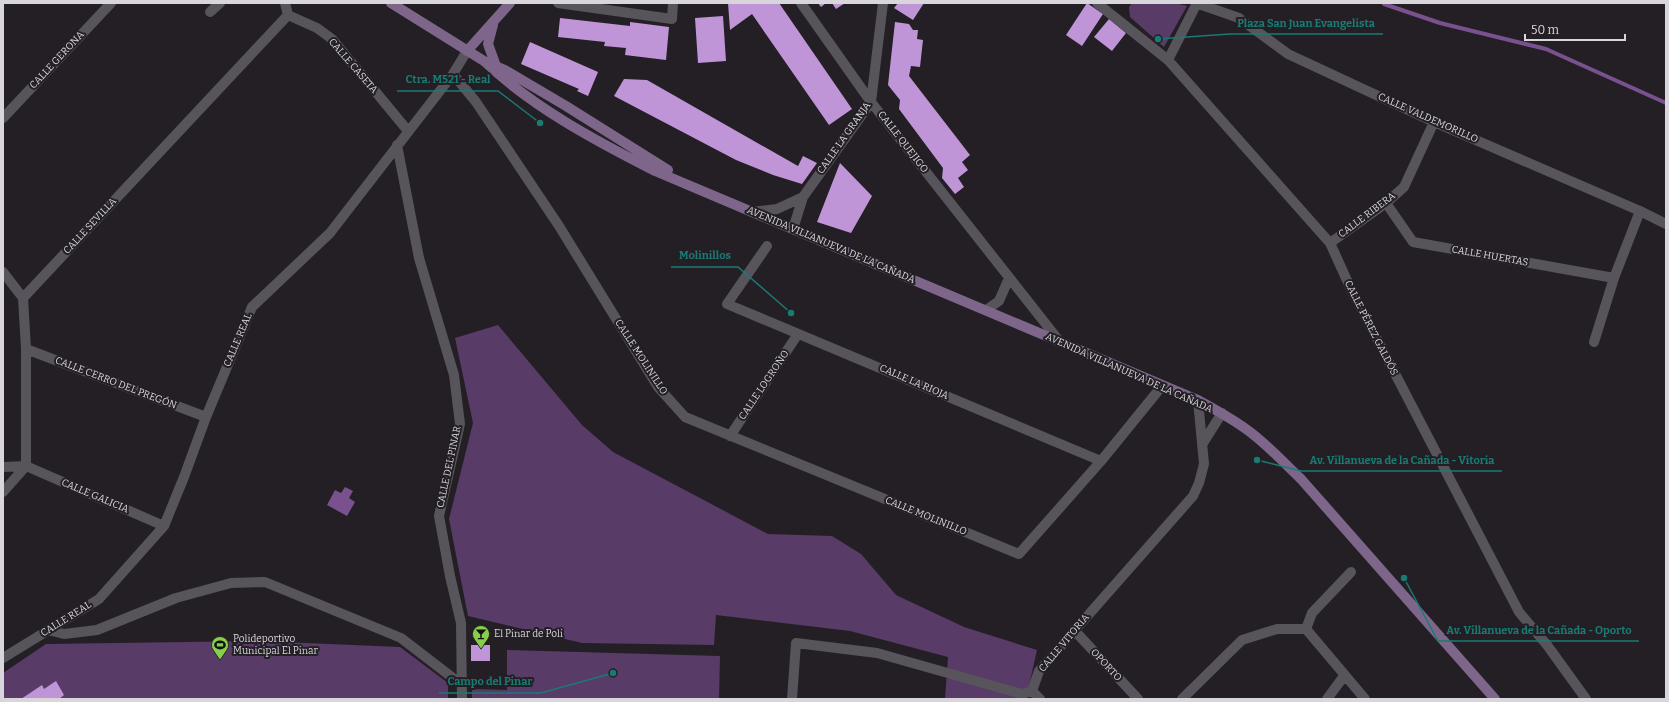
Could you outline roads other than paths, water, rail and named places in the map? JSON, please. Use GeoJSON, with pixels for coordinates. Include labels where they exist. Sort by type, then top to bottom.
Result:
{"type":"FeatureCollection","features":[{"type":"Feature","properties":{"kind":"main road","name":"AVENIDA VILLANUEVA DE LA CAÑADA"},"geometry":{"type":"LineString","coordinates":[[392,3],[466,51],[496,66],[566,106],[622,143],[694,186]]}},
{"type":"Feature","properties":{"kind":"main road","name":"CALLE REAL"},"geometry":{"type":"LineString","coordinates":[[466,51],[494,23],[510,3]]}},
{"type":"Feature","properties":{"kind":"main road","name":"CALLE REAL"},"geometry":{"type":"LineString","coordinates":[[494,23],[488,44],[496,66]]}},
{"type":"Feature","properties":{"kind":"main road","name":"AVENIDA VILLANUEVA DE LA CAÑADA"},"geometry":{"type":"LineString","coordinates":[[484,61],[526,97],[616,151],[655,171],[694,186],[752,212],[1198,400],[1222,413],[1258,438],[1301,480],[1495,699]]}},
{"type":"Feature","properties":{"kind":"street","name":"CALLE GERONA"},"geometry":{"type":"LineString","coordinates":[[3,118],[110,3]]}},
{"type":"Feature","properties":{"kind":"street"},"geometry":{"type":"LineString","coordinates":[[210,12],[220,3]]}},
{"type":"Feature","properties":{"kind":"street"},"geometry":{"type":"LineString","coordinates":[[285,3],[288,15]]}},
{"type":"Feature","properties":{"kind":"street"},"geometry":{"type":"LineString","coordinates":[[558,3],[672,19],[673,3]]}},
{"type":"Feature","properties":{"kind":"street","name":"CALLE QUEJIGO"},"geometry":{"type":"LineString","coordinates":[[801,3],[871,102],[1060,342]]}},
{"type":"Feature","properties":{"kind":"street","name":"CALLE LA GRANJA"},"geometry":{"type":"LineString","coordinates":[[793,229],[803,197],[871,102],[883,3]]}},
{"type":"Feature","properties":{"kind":"street","name":"CALLE PÉREZ GALDÓS"},"geometry":{"type":"LineString","coordinates":[[1097,3],[1168,60],[1330,243],[1350,286],[1519,612],[1551,650],[1586,699]]}},
{"type":"Feature","properties":{"kind":"street"},"geometry":{"type":"LineString","coordinates":[[1168,60],[1196,3]]}},
{"type":"Feature","properties":{"kind":"street","name":"CALLE VALDEMORILLO"},"geometry":{"type":"LineString","coordinates":[[1196,3],[1239,18],[1288,54],[1434,122],[1640,211],[1666,224]]}},
{"type":"Feature","properties":{"kind":"street","name":"CALLE CASETA"},"geometry":{"type":"LineString","coordinates":[[288,15],[317,28],[332,39],[408,131]]}},
{"type":"Feature","properties":{"kind":"street","name":"CALLE SEVILLA"},"geometry":{"type":"LineString","coordinates":[[23,298],[288,15]]}},
{"type":"Feature","properties":{"kind":"street","name":"CALLE REAL"},"geometry":{"type":"LineString","coordinates":[[3,658],[98,599],[164,526],[206,417],[252,307],[330,233],[453,74],[466,51]]}},
{"type":"Feature","properties":{"kind":"street","name":"CALLE MOLINILLO"},"geometry":{"type":"LineString","coordinates":[[453,74],[476,102],[559,226],[658,387],[685,417],[1019,554],[1101,460]]}},
{"type":"Feature","properties":{"kind":"street","name":"CALLE RIBERA"},"geometry":{"type":"LineString","coordinates":[[1330,243],[1386,203],[1404,186],[1434,122]]}},
{"type":"Feature","properties":{"kind":"street","name":"CALLE DEL PINAR"},"geometry":{"type":"LineString","coordinates":[[397,145],[419,258],[454,375],[460,424],[439,516],[450,576],[461,623],[462,699]]}},
{"type":"Feature","properties":{"kind":"street","name":"CALLE LA GRANJA"},"geometry":{"type":"LineString","coordinates":[[752,212],[777,209],[803,197]]}},
{"type":"Feature","properties":{"kind":"street","name":"CALLE HUERTAS"},"geometry":{"type":"LineString","coordinates":[[1386,203],[1413,242],[1614,278]]}},
{"type":"Feature","properties":{"kind":"street"},"geometry":{"type":"LineString","coordinates":[[1594,342],[1614,278],[1640,211]]}},
{"type":"Feature","properties":{"kind":"street","name":"CALLE LA RIOJA"},"geometry":{"type":"LineString","coordinates":[[767,246],[727,304],[1101,460]]}},
{"type":"Feature","properties":{"kind":"street"},"geometry":{"type":"LineString","coordinates":[[3,272],[6,283],[23,298],[26,349],[26,466],[3,492]]}},
{"type":"Feature","properties":{"kind":"street"},"geometry":{"type":"LineString","coordinates":[[986,310],[999,301],[1009,278]]}},
{"type":"Feature","properties":{"kind":"street","name":"CALLE LOGROÑO"},"geometry":{"type":"LineString","coordinates":[[730,436],[798,334]]}},
{"type":"Feature","properties":{"kind":"street","name":"CALLE CERRO DEL PREGÓN"},"geometry":{"type":"LineString","coordinates":[[26,349],[206,417]]}},
{"type":"Feature","properties":{"kind":"street"},"geometry":{"type":"LineString","coordinates":[[1101,460],[1162,386]]}},
{"type":"Feature","properties":{"kind":"street","name":"CALLE VITORIA"},"geometry":{"type":"LineString","coordinates":[[1032,691],[1039,671],[1193,496],[1199,483],[1204,464],[1198,400]]}},
{"type":"Feature","properties":{"kind":"street"},"geometry":{"type":"LineString","coordinates":[[1203,443],[1222,413]]}},
{"type":"Feature","properties":{"kind":"street"},"geometry":{"type":"LineString","coordinates":[[3,467],[26,466]]}},
{"type":"Feature","properties":{"kind":"street","name":"CALLE GALICIA"},"geometry":{"type":"LineString","coordinates":[[26,466],[164,526]]}},
{"type":"Feature","properties":{"kind":"street"},"geometry":{"type":"LineString","coordinates":[[1306,629],[1312,613],[1351,572]]}},
{"type":"Feature","properties":{"kind":"street"},"geometry":{"type":"LineString","coordinates":[[48,630],[64,634],[97,630],[176,598],[231,583],[265,582],[400,638],[462,685]]}},
{"type":"Feature","properties":{"kind":"street"},"geometry":{"type":"LineString","coordinates":[[1182,699],[1242,640],[1276,629],[1306,629]]}},
{"type":"Feature","properties":{"kind":"street"},"geometry":{"type":"LineString","coordinates":[[1306,629],[1344,676],[1365,699]]}},
{"type":"Feature","properties":{"kind":"street","name":"OPORTO"},"geometry":{"type":"LineString","coordinates":[[1074,630],[1138,699]]}},
{"type":"Feature","properties":{"kind":"street"},"geometry":{"type":"LineString","coordinates":[[792,699],[796,642],[876,653],[1022,694],[1032,691],[1040,699]]}},
{"type":"Feature","properties":{"kind":"street"},"geometry":{"type":"LineString","coordinates":[[1327,699],[1344,676]]}},
{"type":"Feature","properties":{"kind":"waterway"},"geometry":{"type":"LineString","coordinates":[[1384,4],[1440,23],[1546,49],[1666,103]]}},
{"type":"Feature","properties":{"kind":"place","name":"Plaza San Juan Evangelista"},"geometry":{"type":"Point","coordinates":[1158,39]}},
{"type":"Feature","properties":{"kind":"place","name":"Ctra. M521 - Real"},"geometry":{"type":"Point","coordinates":[540,123]}},
{"type":"Feature","properties":{"kind":"place","name":"Molinillos"},"geometry":{"type":"Point","coordinates":[791,313]}},
{"type":"Feature","properties":{"kind":"place","name":"Av. Villanueva de la Cañada - Vitoria"},"geometry":{"type":"Point","coordinates":[1257,460]}},
{"type":"Feature","properties":{"kind":"place","name":"Av. Villanueva de la Cañada - Oporto"},"geometry":{"type":"Point","coordinates":[1404,578]}},
{"type":"Feature","properties":{"kind":"place","name":"El Pinar de Poli"},"geometry":{"type":"Point","coordinates":[481,649]}},
{"type":"Feature","properties":{"kind":"place","name":"Polideportivo Municipal El Pinar"},"geometry":{"type":"Point","coordinates":[220,660]}},
{"type":"Feature","properties":{"kind":"place","name":"Campo del Pinar"},"geometry":{"type":"Point","coordinates":[613,673]}}]}
